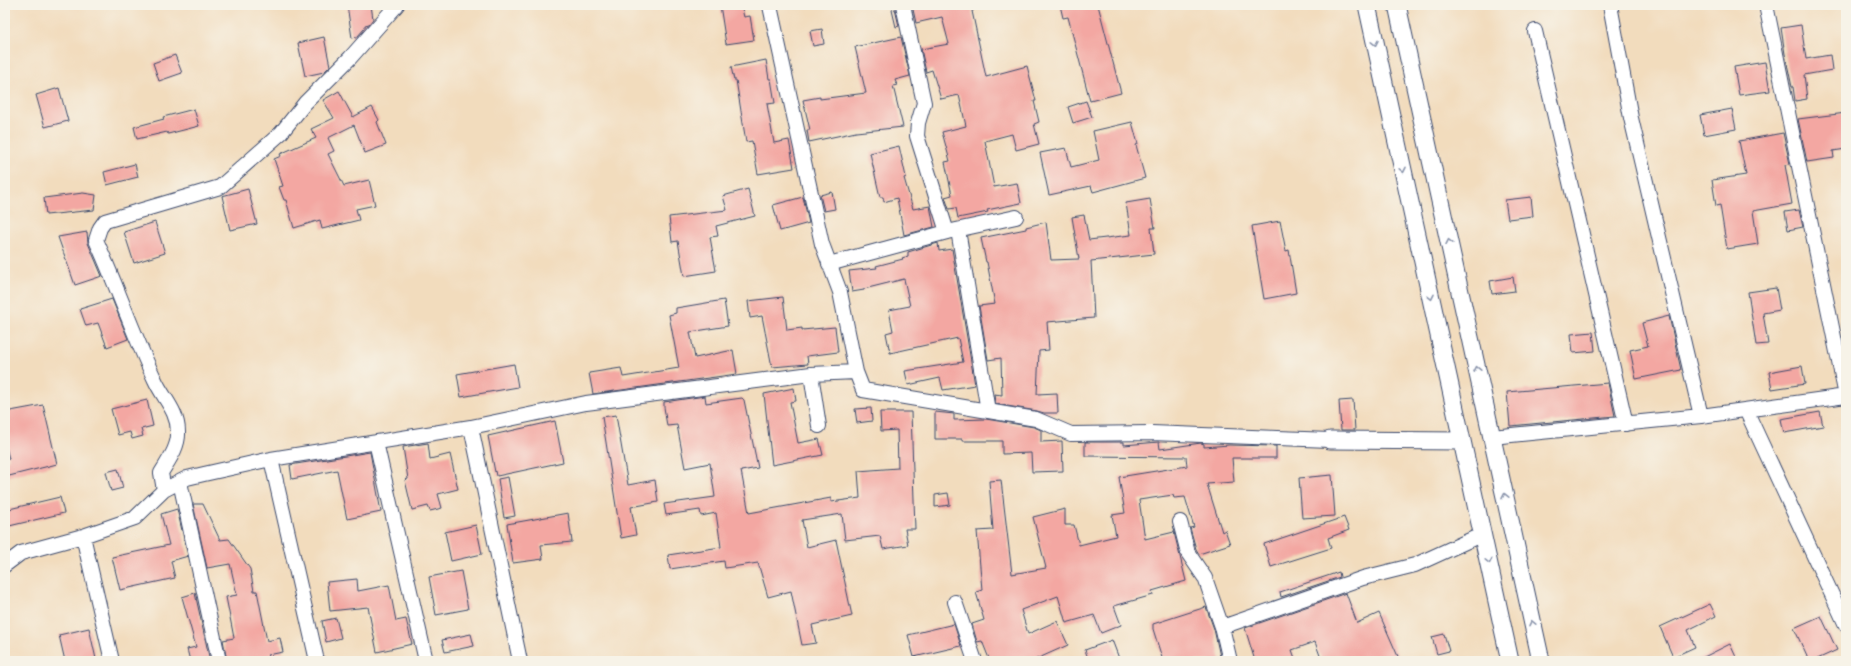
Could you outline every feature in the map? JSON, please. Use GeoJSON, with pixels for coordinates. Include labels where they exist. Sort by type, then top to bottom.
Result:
{"type":"FeatureCollection","features":[{"type":"Feature","properties":{"kind":"street"},"geometry":{"type":"LineString","coordinates":[[164,490],[161,473],[175,448],[179,433],[177,419],[155,381],[96,240],[100,228],[105,222],[220,187],[281,133],[305,103],[350,58],[397,5]]}},
{"type":"Feature","properties":{"kind":"street"},"geometry":{"type":"LineString","coordinates":[[903,5],[924,103],[916,136],[952,231],[988,411]]}},
{"type":"Feature","properties":{"kind":"street"},"geometry":{"type":"LineString","coordinates":[[1367,5],[1510,661]]}},
{"type":"Feature","properties":{"kind":"street"},"geometry":{"type":"LineString","coordinates":[[1397,5],[1541,661]]}},
{"type":"Feature","properties":{"kind":"street"},"geometry":{"type":"LineString","coordinates":[[1610,5],[1631,118],[1701,416]]}},
{"type":"Feature","properties":{"kind":"street"},"geometry":{"type":"LineString","coordinates":[[1492,437],[1701,416],[1846,396],[1766,5]]}},
{"type":"Feature","properties":{"kind":"street"},"geometry":{"type":"LineString","coordinates":[[770,6],[822,244],[840,292],[856,372],[862,390],[1036,419],[1071,434],[1152,433],[1330,440],[1462,441]]}},
{"type":"Feature","properties":{"kind":"street"},"geometry":{"type":"LineString","coordinates":[[1535,31],[1626,424]]}},
{"type":"Feature","properties":{"kind":"street"},"geometry":{"type":"LineString","coordinates":[[829,264],[952,231],[1016,217]]}},
{"type":"Feature","properties":{"kind":"street"},"geometry":{"type":"LineString","coordinates":[[5,565],[21,553],[83,536],[135,518],[164,490],[180,482],[204,474],[271,459],[471,427],[586,403],[811,374],[856,372]]}},
{"type":"Feature","properties":{"kind":"street"},"geometry":{"type":"LineString","coordinates":[[811,374],[819,426]]}},
{"type":"Feature","properties":{"kind":"street"},"geometry":{"type":"LineString","coordinates":[[1746,410],[1846,625]]}},
{"type":"Feature","properties":{"kind":"street"},"geometry":{"type":"LineString","coordinates":[[471,427],[520,661]]}},
{"type":"Feature","properties":{"kind":"street"},"geometry":{"type":"LineString","coordinates":[[376,442],[426,661]]}},
{"type":"Feature","properties":{"kind":"street"},"geometry":{"type":"LineString","coordinates":[[271,459],[316,661]]}},
{"type":"Feature","properties":{"kind":"street"},"geometry":{"type":"LineString","coordinates":[[180,482],[219,661]]}},
{"type":"Feature","properties":{"kind":"street"},"geometry":{"type":"LineString","coordinates":[[1180,522],[1188,553],[1205,578],[1222,627],[1230,661]]}},
{"type":"Feature","properties":{"kind":"street"},"geometry":{"type":"LineString","coordinates":[[1222,627],[1363,578],[1415,565],[1483,534]]}},
{"type":"Feature","properties":{"kind":"street"},"geometry":{"type":"LineString","coordinates":[[83,536],[112,661]]}},
{"type":"Feature","properties":{"kind":"street"},"geometry":{"type":"LineString","coordinates":[[955,602],[975,661]]}},
{"type":"Feature","properties":{"kind":"building"},"geometry":{"type":"Polygon","coordinates":[[[347,5],[371,5],[373,19],[369,24],[365,25],[365,28],[357,37],[352,38],[347,5]]]}},
{"type":"Feature","properties":{"kind":"building"},"geometry":{"type":"Polygon","coordinates":[[[720,5],[741,5],[744,17],[750,16],[754,40],[726,44],[720,5]]]}},
{"type":"Feature","properties":{"kind":"building"},"geometry":{"type":"Polygon","coordinates":[[[912,5],[973,5],[974,10],[972,11],[986,77],[1027,66],[1036,101],[1034,101],[1039,122],[1034,124],[1039,144],[1016,150],[1012,134],[985,141],[994,187],[1017,183],[1021,203],[958,218],[956,208],[949,209],[945,197],[952,195],[945,162],[950,161],[942,132],[966,126],[959,95],[941,99],[932,70],[926,72],[921,49],[949,44],[942,17],[916,23],[912,5]]]}},
{"type":"Feature","properties":{"kind":"building"},"geometry":{"type":"Polygon","coordinates":[[[1060,5],[1098,5],[1121,93],[1090,101],[1068,17],[1063,18],[1060,5]]]}},
{"type":"Feature","properties":{"kind":"building"},"geometry":{"type":"Polygon","coordinates":[[[895,9],[899,26],[896,27],[892,10],[895,9]]]}},
{"type":"Feature","properties":{"kind":"building"},"geometry":{"type":"Polygon","coordinates":[[[1801,25],[1806,59],[1830,55],[1832,70],[1804,75],[1807,99],[1795,101],[1781,28],[1801,25]]]}},
{"type":"Feature","properties":{"kind":"building"},"geometry":{"type":"Polygon","coordinates":[[[822,29],[824,44],[813,46],[810,31],[822,29]]]}},
{"type":"Feature","properties":{"kind":"building"},"geometry":{"type":"Polygon","coordinates":[[[324,37],[330,66],[324,72],[305,76],[298,43],[324,37]]]}},
{"type":"Feature","properties":{"kind":"building"},"geometry":{"type":"Polygon","coordinates":[[[901,37],[910,76],[895,80],[897,85],[893,86],[903,127],[856,132],[809,142],[807,130],[810,130],[803,100],[866,93],[855,47],[901,37]]]}},
{"type":"Feature","properties":{"kind":"building"},"geometry":{"type":"Polygon","coordinates":[[[175,55],[182,73],[159,81],[153,63],[175,55]]]}},
{"type":"Feature","properties":{"kind":"building"},"geometry":{"type":"Polygon","coordinates":[[[766,60],[775,103],[767,104],[774,143],[789,140],[794,168],[758,174],[752,141],[746,142],[736,80],[734,80],[731,67],[766,60]]]}},
{"type":"Feature","properties":{"kind":"building"},"geometry":{"type":"Polygon","coordinates":[[[1765,62],[1770,91],[1739,95],[1734,67],[1765,62]]]}},
{"type":"Feature","properties":{"kind":"building"},"geometry":{"type":"Polygon","coordinates":[[[59,88],[68,121],[45,127],[36,95],[59,88]]]}},
{"type":"Feature","properties":{"kind":"building"},"geometry":{"type":"Polygon","coordinates":[[[339,91],[353,117],[372,107],[379,120],[377,122],[386,145],[365,153],[354,125],[328,138],[334,151],[328,154],[344,186],[369,180],[375,205],[356,209],[359,220],[322,229],[320,220],[294,228],[286,200],[284,200],[279,187],[283,186],[274,159],[281,156],[280,154],[316,138],[311,129],[334,118],[323,100],[339,91]]]}},
{"type":"Feature","properties":{"kind":"building"},"geometry":{"type":"Polygon","coordinates":[[[1086,101],[1092,117],[1073,123],[1068,107],[1086,101]]]}},
{"type":"Feature","properties":{"kind":"building"},"geometry":{"type":"Polygon","coordinates":[[[194,109],[199,126],[168,134],[167,132],[137,139],[134,127],[164,119],[163,117],[194,109]]]}},
{"type":"Feature","properties":{"kind":"building"},"geometry":{"type":"Polygon","coordinates":[[[1732,109],[1736,129],[1704,135],[1700,115],[1732,109]]]}},
{"type":"Feature","properties":{"kind":"building"},"geometry":{"type":"Polygon","coordinates":[[[1846,113],[1846,149],[1833,151],[1834,158],[1807,162],[1798,119],[1846,113]]]}},
{"type":"Feature","properties":{"kind":"building"},"geometry":{"type":"Polygon","coordinates":[[[1132,122],[1138,144],[1136,145],[1145,178],[1093,192],[1091,186],[1049,195],[1040,153],[1066,148],[1071,167],[1099,160],[1093,131],[1132,122]]]}},
{"type":"Feature","properties":{"kind":"building"},"geometry":{"type":"Polygon","coordinates":[[[1783,133],[1790,164],[1785,165],[1792,204],[1753,211],[1758,244],[1727,249],[1720,205],[1716,206],[1712,180],[1746,175],[1739,141],[1783,133]]]}},
{"type":"Feature","properties":{"kind":"building"},"geometry":{"type":"Polygon","coordinates":[[[899,146],[906,177],[904,178],[913,209],[930,206],[934,227],[904,235],[897,198],[884,202],[883,197],[880,197],[870,153],[899,146]]]}},
{"type":"Feature","properties":{"kind":"building"},"geometry":{"type":"Polygon","coordinates":[[[135,164],[138,177],[107,185],[104,172],[135,164]]]}},
{"type":"Feature","properties":{"kind":"building"},"geometry":{"type":"Polygon","coordinates":[[[248,189],[257,224],[230,230],[222,196],[248,189]]]}},
{"type":"Feature","properties":{"kind":"building"},"geometry":{"type":"Polygon","coordinates":[[[748,189],[755,216],[716,226],[718,236],[710,237],[716,271],[684,276],[678,241],[672,242],[669,217],[727,210],[723,196],[748,189]]]}},
{"type":"Feature","properties":{"kind":"building"},"geometry":{"type":"Polygon","coordinates":[[[832,192],[835,209],[824,211],[820,195],[832,192]]]}},
{"type":"Feature","properties":{"kind":"building"},"geometry":{"type":"Polygon","coordinates":[[[83,193],[96,195],[94,210],[46,215],[44,198],[83,193]]]}},
{"type":"Feature","properties":{"kind":"building"},"geometry":{"type":"Polygon","coordinates":[[[803,197],[809,223],[780,231],[773,205],[803,197]]]}},
{"type":"Feature","properties":{"kind":"building"},"geometry":{"type":"Polygon","coordinates":[[[1531,197],[1533,216],[1508,219],[1505,200],[1531,197]]]}},
{"type":"Feature","properties":{"kind":"building"},"geometry":{"type":"Polygon","coordinates":[[[1150,199],[1155,228],[1151,228],[1154,254],[1091,261],[1094,318],[1047,322],[1049,350],[1039,351],[1037,394],[1057,393],[1058,413],[1044,413],[995,404],[994,394],[1002,395],[1001,358],[988,360],[979,306],[995,304],[981,238],[1026,229],[1026,227],[1046,222],[1051,260],[1079,259],[1072,217],[1084,215],[1089,240],[1131,235],[1126,203],[1150,199]]]}},
{"type":"Feature","properties":{"kind":"building"},"geometry":{"type":"Polygon","coordinates":[[[1799,210],[1803,227],[1788,230],[1785,212],[1799,210]]]}},
{"type":"Feature","properties":{"kind":"building"},"geometry":{"type":"Polygon","coordinates":[[[1280,221],[1286,251],[1289,250],[1296,293],[1264,299],[1252,226],[1280,221]]]}},
{"type":"Feature","properties":{"kind":"building"},"geometry":{"type":"Polygon","coordinates":[[[155,222],[165,253],[134,263],[124,232],[155,222]]]}},
{"type":"Feature","properties":{"kind":"building"},"geometry":{"type":"Polygon","coordinates":[[[87,232],[88,243],[102,276],[75,285],[58,237],[87,232]]]}},
{"type":"Feature","properties":{"kind":"building"},"geometry":{"type":"Polygon","coordinates":[[[938,243],[939,251],[952,249],[975,385],[943,390],[940,378],[908,385],[905,371],[963,362],[958,338],[890,353],[886,333],[893,331],[889,310],[910,306],[904,279],[852,292],[849,271],[877,268],[876,266],[903,259],[902,258],[908,256],[908,252],[938,243]]]}},
{"type":"Feature","properties":{"kind":"building"},"geometry":{"type":"Polygon","coordinates":[[[1513,277],[1515,291],[1492,294],[1490,281],[1513,277]]]}},
{"type":"Feature","properties":{"kind":"building"},"geometry":{"type":"Polygon","coordinates":[[[1776,288],[1780,310],[1763,313],[1768,344],[1756,345],[1748,292],[1776,288]]]}},
{"type":"Feature","properties":{"kind":"building"},"geometry":{"type":"Polygon","coordinates":[[[783,297],[787,330],[835,327],[838,352],[807,356],[808,364],[772,367],[762,316],[750,318],[748,301],[783,297]]]}},
{"type":"Feature","properties":{"kind":"building"},"geometry":{"type":"Polygon","coordinates":[[[112,299],[128,339],[107,347],[98,323],[86,326],[80,309],[112,299]]]}},
{"type":"Feature","properties":{"kind":"building"},"geometry":{"type":"Polygon","coordinates":[[[724,300],[728,326],[690,332],[695,358],[733,350],[737,374],[593,394],[589,373],[621,368],[623,377],[679,368],[669,315],[676,313],[676,308],[724,300]]]}},
{"type":"Feature","properties":{"kind":"building"},"geometry":{"type":"Polygon","coordinates":[[[1669,316],[1681,370],[1636,379],[1630,350],[1648,346],[1642,323],[1669,316]]]}},
{"type":"Feature","properties":{"kind":"building"},"geometry":{"type":"Polygon","coordinates":[[[1593,332],[1595,351],[1573,353],[1571,334],[1593,332]]]}},
{"type":"Feature","properties":{"kind":"building"},"geometry":{"type":"Polygon","coordinates":[[[514,364],[518,387],[461,397],[457,374],[514,364]]]}},
{"type":"Feature","properties":{"kind":"building"},"geometry":{"type":"Polygon","coordinates":[[[1802,366],[1805,384],[1772,389],[1769,372],[1802,366]]]}},
{"type":"Feature","properties":{"kind":"building"},"geometry":{"type":"Polygon","coordinates":[[[1608,383],[1615,416],[1510,426],[1507,392],[1608,383]]]}},
{"type":"Feature","properties":{"kind":"building"},"geometry":{"type":"Polygon","coordinates":[[[794,388],[796,401],[790,402],[798,443],[819,439],[823,455],[772,465],[764,394],[794,388]]]}},
{"type":"Feature","properties":{"kind":"building"},"geometry":{"type":"Polygon","coordinates":[[[705,396],[706,403],[742,398],[744,400],[758,468],[741,471],[749,513],[831,498],[831,502],[860,498],[858,471],[898,468],[897,430],[881,431],[880,412],[911,412],[915,529],[905,529],[908,545],[883,549],[880,536],[845,540],[842,514],[802,520],[807,547],[836,540],[852,616],[812,625],[816,643],[802,645],[791,591],[768,597],[758,563],[725,568],[724,561],[670,569],[668,555],[721,547],[716,513],[701,516],[700,510],[666,515],[664,504],[715,497],[710,463],[685,468],[677,425],[667,426],[664,407],[664,402],[705,396]]]}},
{"type":"Feature","properties":{"kind":"building"},"geometry":{"type":"Polygon","coordinates":[[[147,400],[153,426],[141,429],[143,436],[132,439],[130,432],[118,435],[111,409],[147,400]]]}},
{"type":"Feature","properties":{"kind":"building"},"geometry":{"type":"Polygon","coordinates":[[[1353,400],[1355,430],[1341,430],[1339,401],[1353,400]]]}},
{"type":"Feature","properties":{"kind":"building"},"geometry":{"type":"Polygon","coordinates":[[[43,405],[57,464],[5,477],[5,460],[9,459],[5,443],[5,412],[43,405]]]}},
{"type":"Feature","properties":{"kind":"building"},"geometry":{"type":"Polygon","coordinates":[[[871,408],[872,421],[857,423],[855,409],[871,408]]]}},
{"type":"Feature","properties":{"kind":"building"},"geometry":{"type":"Polygon","coordinates":[[[935,412],[954,414],[954,420],[986,419],[1034,427],[1041,430],[1041,442],[1062,441],[1063,471],[1032,472],[1031,453],[1002,454],[1002,441],[935,439],[935,412]]]}},
{"type":"Feature","properties":{"kind":"building"},"geometry":{"type":"Polygon","coordinates":[[[1820,412],[1823,426],[1784,433],[1781,419],[1820,412]]]}},
{"type":"Feature","properties":{"kind":"building"},"geometry":{"type":"Polygon","coordinates":[[[616,415],[628,485],[655,480],[658,502],[631,507],[636,535],[621,538],[602,417],[616,415]]]}},
{"type":"Feature","properties":{"kind":"building"},"geometry":{"type":"Polygon","coordinates":[[[555,421],[563,462],[497,476],[488,436],[555,421]]]}},
{"type":"Feature","properties":{"kind":"building"},"geometry":{"type":"Polygon","coordinates":[[[1085,442],[1124,442],[1124,445],[1159,442],[1160,449],[1201,443],[1204,444],[1204,447],[1229,445],[1276,446],[1276,458],[1232,458],[1234,482],[1207,484],[1222,532],[1225,530],[1230,544],[1199,554],[1190,528],[1194,527],[1185,497],[1174,498],[1173,495],[1139,500],[1145,539],[1174,532],[1186,581],[1152,591],[1153,595],[1114,606],[1121,625],[1101,633],[1094,615],[1066,623],[1058,596],[1021,610],[1028,634],[1057,621],[1068,645],[1032,661],[990,661],[982,641],[977,642],[972,624],[984,620],[976,592],[982,590],[977,531],[993,530],[989,481],[1001,480],[1012,574],[1046,568],[1033,517],[1065,509],[1065,525],[1074,525],[1079,545],[1116,536],[1112,515],[1125,513],[1119,477],[1187,466],[1186,457],[1085,456],[1085,442]]]}},
{"type":"Feature","properties":{"kind":"building"},"geometry":{"type":"Polygon","coordinates":[[[428,443],[430,459],[450,454],[458,489],[438,494],[442,508],[430,511],[428,506],[412,510],[405,480],[408,479],[403,447],[428,443]]]}},
{"type":"Feature","properties":{"kind":"building"},"geometry":{"type":"Polygon","coordinates":[[[370,452],[381,512],[347,519],[337,470],[292,479],[290,465],[370,452]]]}},
{"type":"Feature","properties":{"kind":"building"},"geometry":{"type":"Polygon","coordinates":[[[118,469],[123,488],[111,491],[106,472],[118,469]]]}},
{"type":"Feature","properties":{"kind":"building"},"geometry":{"type":"Polygon","coordinates":[[[1332,475],[1335,516],[1302,518],[1299,478],[1332,475]]]}},
{"type":"Feature","properties":{"kind":"building"},"geometry":{"type":"Polygon","coordinates":[[[508,477],[515,516],[504,518],[498,479],[508,477]]]}},
{"type":"Feature","properties":{"kind":"building"},"geometry":{"type":"Polygon","coordinates":[[[948,493],[950,505],[935,507],[935,495],[948,493]]]}},
{"type":"Feature","properties":{"kind":"building"},"geometry":{"type":"Polygon","coordinates":[[[60,497],[64,513],[5,527],[5,510],[60,497]]]}},
{"type":"Feature","properties":{"kind":"building"},"geometry":{"type":"Polygon","coordinates":[[[193,504],[203,504],[220,540],[229,539],[250,569],[254,591],[257,591],[267,641],[280,638],[283,652],[268,655],[269,659],[260,661],[227,661],[223,640],[234,638],[226,597],[237,595],[230,564],[207,568],[193,504]]]}},
{"type":"Feature","properties":{"kind":"building"},"geometry":{"type":"Polygon","coordinates":[[[177,509],[188,556],[171,561],[175,578],[120,590],[112,557],[169,545],[161,514],[177,509]]]}},
{"type":"Feature","properties":{"kind":"building"},"geometry":{"type":"Polygon","coordinates":[[[568,513],[572,542],[541,545],[543,559],[513,563],[507,524],[568,513]]]}},
{"type":"Feature","properties":{"kind":"building"},"geometry":{"type":"Polygon","coordinates":[[[1344,517],[1349,530],[1328,538],[1331,548],[1271,567],[1264,544],[1344,517]]]}},
{"type":"Feature","properties":{"kind":"building"},"geometry":{"type":"Polygon","coordinates":[[[476,525],[482,554],[451,561],[445,532],[476,525]]]}},
{"type":"Feature","properties":{"kind":"building"},"geometry":{"type":"Polygon","coordinates":[[[461,571],[468,609],[436,615],[429,577],[461,571]]]}},
{"type":"Feature","properties":{"kind":"building"},"geometry":{"type":"Polygon","coordinates":[[[1339,572],[1340,577],[1281,597],[1280,592],[1339,572]]]}},
{"type":"Feature","properties":{"kind":"building"},"geometry":{"type":"Polygon","coordinates":[[[357,579],[358,591],[389,585],[396,621],[406,619],[412,644],[377,652],[368,607],[330,611],[327,582],[357,579]]]}},
{"type":"Feature","properties":{"kind":"building"},"geometry":{"type":"Polygon","coordinates":[[[195,593],[210,661],[190,661],[187,649],[196,647],[182,597],[195,593]]]}},
{"type":"Feature","properties":{"kind":"building"},"geometry":{"type":"Polygon","coordinates":[[[1346,593],[1357,623],[1379,613],[1400,661],[1322,661],[1315,642],[1292,650],[1296,661],[1255,661],[1245,628],[1346,593]]]}},
{"type":"Feature","properties":{"kind":"building"},"geometry":{"type":"Polygon","coordinates":[[[1710,604],[1716,616],[1688,630],[1695,647],[1673,657],[1660,627],[1710,604]]]}},
{"type":"Feature","properties":{"kind":"building"},"geometry":{"type":"Polygon","coordinates":[[[1206,607],[1214,629],[1221,661],[1163,661],[1153,629],[1153,624],[1206,607]]]}},
{"type":"Feature","properties":{"kind":"building"},"geometry":{"type":"Polygon","coordinates":[[[1821,616],[1837,650],[1813,661],[1809,661],[1794,628],[1821,616]]]}},
{"type":"Feature","properties":{"kind":"building"},"geometry":{"type":"Polygon","coordinates":[[[336,618],[341,638],[326,642],[322,621],[336,618]]]}},
{"type":"Feature","properties":{"kind":"building"},"geometry":{"type":"Polygon","coordinates":[[[954,624],[961,646],[914,657],[908,635],[954,624]]]}},
{"type":"Feature","properties":{"kind":"building"},"geometry":{"type":"Polygon","coordinates":[[[89,628],[96,659],[87,661],[65,661],[59,635],[89,628]]]}},
{"type":"Feature","properties":{"kind":"building"},"geometry":{"type":"Polygon","coordinates":[[[471,634],[474,646],[445,652],[442,640],[471,634]]]}},
{"type":"Feature","properties":{"kind":"building"},"geometry":{"type":"Polygon","coordinates":[[[1444,634],[1449,651],[1437,654],[1432,637],[1444,634]]]}},
{"type":"Feature","properties":{"kind":"building"},"geometry":{"type":"Polygon","coordinates":[[[1112,640],[1120,661],[1089,661],[1085,650],[1112,640]]]}},
{"type":"Feature","properties":{"kind":"building"},"geometry":{"type":"Polygon","coordinates":[[[1730,644],[1736,657],[1728,661],[1696,661],[1730,644]]]}}]}
